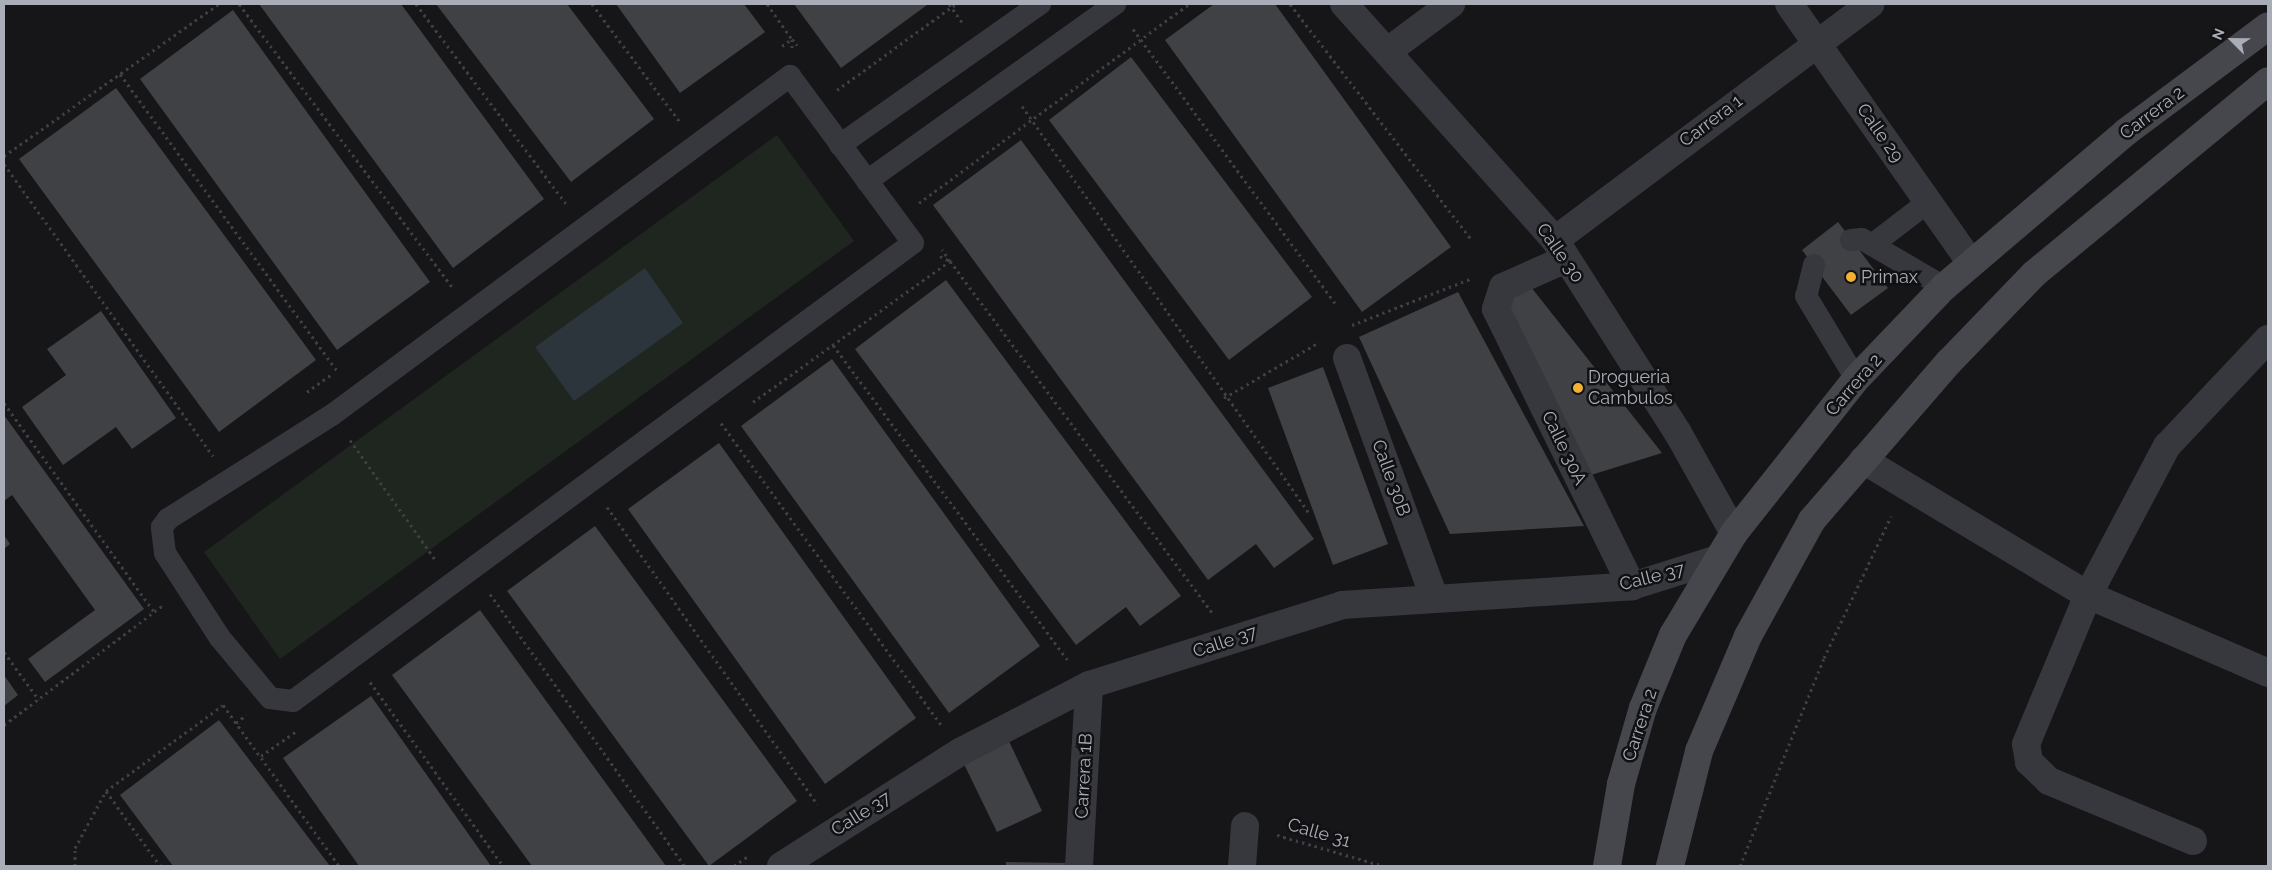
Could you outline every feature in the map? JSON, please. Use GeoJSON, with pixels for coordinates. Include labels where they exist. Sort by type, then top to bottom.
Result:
{"type":"FeatureCollection","features":[{"type":"Feature","properties":{"kind":"main road","name":"Carrera 2"},"geometry":{"type":"LineString","coordinates":[[1607,866],[1622,784],[1643,708],[1673,635],[1715,560],[1734,533],[1856,379],[1970,262],[2126,132],[2268,26]]}},
{"type":"Feature","properties":{"kind":"main road"},"geometry":{"type":"LineString","coordinates":[[1670,866],[1699,751],[1748,636],[1812,520],[1863,460],[2034,274],[2268,81]]}},
{"type":"Feature","properties":{"kind":"street","name":"Calle 30"},"geometry":{"type":"LineString","coordinates":[[1344,4],[1388,51],[1560,249],[1678,433],[1734,533]]}},
{"type":"Feature","properties":{"kind":"street"},"geometry":{"type":"LineString","coordinates":[[1388,51],[1451,4]]}},
{"type":"Feature","properties":{"kind":"street","name":"Calle 29"},"geometry":{"type":"LineString","coordinates":[[1789,4],[1970,262]]}},
{"type":"Feature","properties":{"kind":"street","name":"Carrera 1"},"geometry":{"type":"LineString","coordinates":[[1496,309],[1504,287],[1560,249],[1816,41],[1870,4]]}},
{"type":"Feature","properties":{"kind":"street","name":"Calle 30A"},"geometry":{"type":"LineString","coordinates":[[1496,309],[1632,586]]}},
{"type":"Feature","properties":{"kind":"street"},"geometry":{"type":"LineString","coordinates":[[2193,841],[2049,781],[2029,762],[2026,744],[2088,595],[2167,446],[2268,340]]}},
{"type":"Feature","properties":{"kind":"street","name":"Calle 30B"},"geometry":{"type":"LineString","coordinates":[[1347,358],[1434,597]]}},
{"type":"Feature","properties":{"kind":"street"},"geometry":{"type":"LineString","coordinates":[[1863,460],[2088,595],[2268,673]]}},
{"type":"Feature","properties":{"kind":"street","name":"Calle 37"},"geometry":{"type":"LineString","coordinates":[[781,866],[960,752],[1089,685],[1342,605],[1434,597],[1632,586],[1715,560]]}},
{"type":"Feature","properties":{"kind":"street","name":"Carrera 1B"},"geometry":{"type":"LineString","coordinates":[[1079,866],[1089,685]]}},
{"type":"Feature","properties":{"kind":"street"},"geometry":{"type":"LineString","coordinates":[[1242,866],[1245,826]]}},
{"type":"Feature","properties":{"kind":"lane"},"geometry":{"type":"LineString","coordinates":[[840,145],[1040,4]]}},
{"type":"Feature","properties":{"kind":"lane"},"geometry":{"type":"LineString","coordinates":[[867,181],[1115,4]]}},
{"type":"Feature","properties":{"kind":"lane"},"geometry":{"type":"LineString","coordinates":[[790,76],[913,243],[293,701],[270,698],[186,587],[165,553],[162,527],[168,518],[332,415],[585,228],[790,76]]}},
{"type":"Feature","properties":{"kind":"lane"},"geometry":{"type":"LineString","coordinates":[[1928,202],[1862,242],[1944,287]]}},
{"type":"Feature","properties":{"kind":"lane"},"geometry":{"type":"LineString","coordinates":[[1814,265],[1806,296],[1856,379]]}},
{"type":"Feature","properties":{"kind":"path"},"geometry":{"type":"LineString","coordinates":[[4,156],[219,4]]}},
{"type":"Feature","properties":{"kind":"path"},"geometry":{"type":"LineString","coordinates":[[239,4],[472,312]]}},
{"type":"Feature","properties":{"kind":"path"},"geometry":{"type":"LineString","coordinates":[[416,4],[585,228]]}},
{"type":"Feature","properties":{"kind":"path"},"geometry":{"type":"LineString","coordinates":[[592,4],[697,145]]}},
{"type":"Feature","properties":{"kind":"path"},"geometry":{"type":"LineString","coordinates":[[767,4],[792,39],[790,76]]}},
{"type":"Feature","properties":{"kind":"path"},"geometry":{"type":"LineString","coordinates":[[949,4],[979,46]]}},
{"type":"Feature","properties":{"kind":"path"},"geometry":{"type":"LineString","coordinates":[[1290,4],[1472,240]]}},
{"type":"Feature","properties":{"kind":"path"},"geometry":{"type":"LineString","coordinates":[[1130,25],[1337,306]]}},
{"type":"Feature","properties":{"kind":"path"},"geometry":{"type":"LineString","coordinates":[[120,74],[357,397]]}},
{"type":"Feature","properties":{"kind":"path"},"geometry":{"type":"LineString","coordinates":[[1005,82],[1224,398],[1308,512]]}},
{"type":"Feature","properties":{"kind":"path"},"geometry":{"type":"LineString","coordinates":[[4,164],[228,480]]}},
{"type":"Feature","properties":{"kind":"path"},"geometry":{"type":"LineString","coordinates":[[913,243],[950,261],[1214,614]]}},
{"type":"Feature","properties":{"kind":"path"},"geometry":{"type":"LineString","coordinates":[[1343,328],[1481,274]]}},
{"type":"Feature","properties":{"kind":"path"},"geometry":{"type":"LineString","coordinates":[[813,317],[1068,662]]}},
{"type":"Feature","properties":{"kind":"path"},"geometry":{"type":"LineString","coordinates":[[1224,398],[1326,338]]}},
{"type":"Feature","properties":{"kind":"path"},"geometry":{"type":"LineString","coordinates":[[704,398],[945,731]]}},
{"type":"Feature","properties":{"kind":"path"},"geometry":{"type":"LineString","coordinates":[[4,403],[154,612]]}},
{"type":"Feature","properties":{"kind":"path"},"geometry":{"type":"LineString","coordinates":[[332,415],[452,584]]}},
{"type":"Feature","properties":{"kind":"path"},"geometry":{"type":"LineString","coordinates":[[589,482],[818,804]]}},
{"type":"Feature","properties":{"kind":"path"},"geometry":{"type":"LineString","coordinates":[[1740,866],[1873,546],[1907,488]]}},
{"type":"Feature","properties":{"kind":"path"},"geometry":{"type":"LineString","coordinates":[[471,570],[685,866]]}},
{"type":"Feature","properties":{"kind":"path"},"geometry":{"type":"LineString","coordinates":[[4,725],[186,587]]}},
{"type":"Feature","properties":{"kind":"path"},"geometry":{"type":"LineString","coordinates":[[4,652],[39,700]]}},
{"type":"Feature","properties":{"kind":"path"},"geometry":{"type":"LineString","coordinates":[[352,658],[503,866]]}},
{"type":"Feature","properties":{"kind":"path"},"geometry":{"type":"LineString","coordinates":[[76,866],[75,848],[106,791],[223,705],[339,866]]}},
{"type":"Feature","properties":{"kind":"path"},"geometry":{"type":"LineString","coordinates":[[106,791],[160,866]]}},
{"type":"Feature","properties":{"kind":"path","name":"Calle 31"},"geometry":{"type":"LineString","coordinates":[[1245,826],[1384,866]]}},
{"type":"Feature","properties":{"kind":"shaded area"},"geometry":{"type":"Polygon","coordinates":[[[777,135],[854,241],[280,659],[204,552],[777,135]]]}},
{"type":"Feature","properties":{"kind":"shaded area"},"geometry":{"type":"Polygon","coordinates":[[[645,268],[683,323],[574,401],[535,347],[645,268]]]}},
{"type":"Feature","properties":{"kind":"building"},"geometry":{"type":"Polygon","coordinates":[[[259,4],[401,4],[544,199],[453,268],[259,4]]]}},
{"type":"Feature","properties":{"kind":"building"},"geometry":{"type":"Polygon","coordinates":[[[436,4],[567,4],[654,119],[571,182],[436,4]]]}},
{"type":"Feature","properties":{"kind":"building"},"geometry":{"type":"Polygon","coordinates":[[[616,4],[744,4],[765,32],[680,93],[616,4]]]}},
{"type":"Feature","properties":{"kind":"building"},"geometry":{"type":"Polygon","coordinates":[[[794,4],[925,4],[927,5],[841,68],[794,4]]]}},
{"type":"Feature","properties":{"kind":"building"},"geometry":{"type":"Polygon","coordinates":[[[1214,4],[1275,4],[1451,247],[1362,312],[1165,40],[1214,4]]]}},
{"type":"Feature","properties":{"kind":"building"},"geometry":{"type":"Polygon","coordinates":[[[233,10],[430,282],[337,350],[140,79],[233,10]]]}},
{"type":"Feature","properties":{"kind":"building"},"geometry":{"type":"Polygon","coordinates":[[[1131,57],[1312,297],[1229,360],[1049,120],[1131,57]]]}},
{"type":"Feature","properties":{"kind":"building"},"geometry":{"type":"Polygon","coordinates":[[[116,88],[316,360],[219,432],[19,159],[116,88]]]}},
{"type":"Feature","properties":{"kind":"building"},"geometry":{"type":"Polygon","coordinates":[[[1021,140],[1314,539],[1274,568],[1256,544],[1208,580],[933,205],[1021,140]]]}},
{"type":"Feature","properties":{"kind":"building","name":"Primax"},"geometry":{"type":"Polygon","coordinates":[[[1838,222],[1888,288],[1851,315],[1802,250],[1838,222]]]}},
{"type":"Feature","properties":{"kind":"building"},"geometry":{"type":"Polygon","coordinates":[[[946,280],[1181,596],[1140,626],[1126,607],[1076,645],[855,349],[946,280]]]}},
{"type":"Feature","properties":{"kind":"building"},"geometry":{"type":"Polygon","coordinates":[[[1531,287],[1662,453],[1591,475],[1504,301],[1531,287]]]}},
{"type":"Feature","properties":{"kind":"building"},"geometry":{"type":"Polygon","coordinates":[[[1458,292],[1584,526],[1450,534],[1359,337],[1458,292]]]}},
{"type":"Feature","properties":{"kind":"building"},"geometry":{"type":"Polygon","coordinates":[[[101,311],[176,418],[132,449],[116,427],[63,465],[22,407],[66,375],[47,349],[101,311]]]}},
{"type":"Feature","properties":{"kind":"building"},"geometry":{"type":"Polygon","coordinates":[[[832,359],[1040,646],[949,713],[741,426],[832,359]]]}},
{"type":"Feature","properties":{"kind":"building"},"geometry":{"type":"Polygon","coordinates":[[[1323,367],[1388,544],[1333,565],[1268,388],[1323,367]]]}},
{"type":"Feature","properties":{"kind":"building"},"geometry":{"type":"Polygon","coordinates":[[[4,415],[144,609],[45,682],[28,659],[95,610],[12,495],[4,501],[4,415]]]}},
{"type":"Feature","properties":{"kind":"building"},"geometry":{"type":"Polygon","coordinates":[[[719,443],[916,718],[825,784],[628,509],[719,443]]]}},
{"type":"Feature","properties":{"kind":"building"},"geometry":{"type":"Polygon","coordinates":[[[595,526],[797,801],[709,866],[507,591],[595,526]]]}},
{"type":"Feature","properties":{"kind":"building"},"geometry":{"type":"Polygon","coordinates":[[[4,535],[10,544],[4,549],[4,535]]]}},
{"type":"Feature","properties":{"kind":"building"},"geometry":{"type":"Polygon","coordinates":[[[480,610],[666,866],[532,866],[392,675],[480,610]]]}},
{"type":"Feature","properties":{"kind":"building"},"geometry":{"type":"Polygon","coordinates":[[[4,675],[18,695],[4,706],[4,675]]]}},
{"type":"Feature","properties":{"kind":"building"},"geometry":{"type":"Polygon","coordinates":[[[371,696],[491,866],[359,866],[283,758],[371,696]]]}},
{"type":"Feature","properties":{"kind":"building"},"geometry":{"type":"Polygon","coordinates":[[[219,720],[330,866],[173,866],[120,795],[219,720]]]}},
{"type":"Feature","properties":{"kind":"building"},"geometry":{"type":"Polygon","coordinates":[[[1007,737],[1042,811],[997,832],[962,760],[1007,737]]]}},
{"type":"Feature","properties":{"kind":"building"},"geometry":{"type":"Polygon","coordinates":[[[1006,862],[1067,863],[1067,866],[1006,866],[1006,862]]]}},
{"type":"Feature","properties":{"kind":"place","name":"Primax"},"geometry":{"type":"Point","coordinates":[1851,277]}},
{"type":"Feature","properties":{"kind":"place","name":"Drogueria Cambulos"},"geometry":{"type":"Point","coordinates":[1578,388]}}]}
